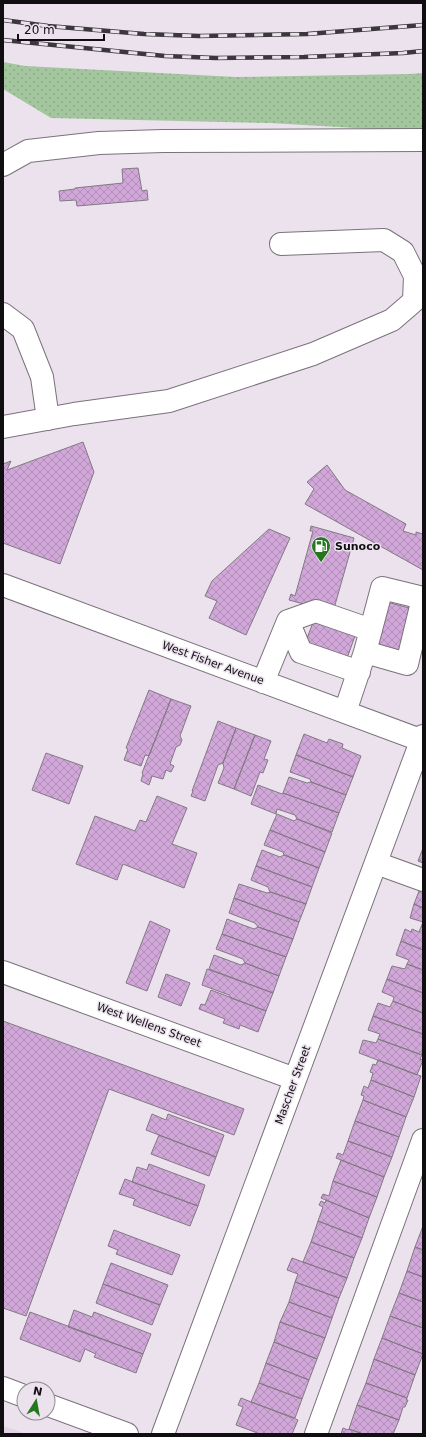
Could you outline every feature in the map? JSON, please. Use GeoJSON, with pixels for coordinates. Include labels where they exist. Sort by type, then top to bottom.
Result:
{"type":"FeatureCollection","features":[{"type":"Feature","properties":{"kind":"street"},"geometry":{"type":"LineString","coordinates":[[3,165],[28,151],[99,143],[171,141],[423,140]]}},
{"type":"Feature","properties":{"kind":"street"},"geometry":{"type":"LineString","coordinates":[[3,427],[169,401],[313,354],[392,320],[414,301],[415,276],[403,252],[384,240],[281,244]]}},
{"type":"Feature","properties":{"kind":"street"},"geometry":{"type":"LineString","coordinates":[[3,314],[23,328],[42,377],[48,419]]}},
{"type":"Feature","properties":{"kind":"street","name":"West Fisher Avenue"},"geometry":{"type":"LineString","coordinates":[[3,585],[263,682],[423,739]]}},
{"type":"Feature","properties":{"kind":"street"},"geometry":{"type":"LineString","coordinates":[[288,621],[301,652],[362,662],[415,666],[423,598],[382,588],[362,662],[345,712]]}},
{"type":"Feature","properties":{"kind":"street"},"geometry":{"type":"LineString","coordinates":[[263,682],[288,621],[316,611],[371,630]]}},
{"type":"Feature","properties":{"kind":"street","name":"Mascher Street"},"geometry":{"type":"LineString","coordinates":[[163,1434],[423,739]]}},
{"type":"Feature","properties":{"kind":"street"},"geometry":{"type":"LineString","coordinates":[[376,863],[423,880]]}},
{"type":"Feature","properties":{"kind":"street","name":"West Wellens Street"},"geometry":{"type":"LineString","coordinates":[[3,972],[295,1079]]}},
{"type":"Feature","properties":{"kind":"street"},"geometry":{"type":"LineString","coordinates":[[316,1434],[423,1140]]}},
{"type":"Feature","properties":{"kind":"street"},"geometry":{"type":"LineString","coordinates":[[3,1388],[16,1393]]}},
{"type":"Feature","properties":{"kind":"street"},"geometry":{"type":"LineString","coordinates":[[56,1408],[127,1434]]}},
{"type":"Feature","properties":{"kind":"shaded area"},"geometry":{"type":"Polygon","coordinates":[[[3,1426],[27,1434],[3,1434],[3,1426]]]}},
{"type":"Feature","properties":{"kind":"green space"},"geometry":{"type":"Polygon","coordinates":[[[3,62],[25,66],[236,77],[423,73],[423,132],[270,123],[51,118],[3,89],[3,62]]]}},
{"type":"Feature","properties":{"kind":"building"},"geometry":{"type":"Polygon","coordinates":[[[138,168],[142,191],[147,190],[148,200],[77,206],[76,200],[60,201],[59,191],[123,183],[122,169],[138,168]]]}},
{"type":"Feature","properties":{"kind":"building"},"geometry":{"type":"Polygon","coordinates":[[[83,442],[94,472],[60,564],[3,543],[3,464],[11,461],[7,470],[83,442]]]}},
{"type":"Feature","properties":{"kind":"building"},"geometry":{"type":"Polygon","coordinates":[[[327,465],[345,490],[406,524],[403,531],[416,535],[416,532],[423,534],[423,570],[305,504],[314,489],[307,482],[327,465]]]}},
{"type":"Feature","properties":{"kind":"building"},"geometry":{"type":"Polygon","coordinates":[[[311,526],[354,538],[333,612],[289,600],[291,594],[295,596],[313,531],[310,531],[311,526]]]}},
{"type":"Feature","properties":{"kind":"building"},"geometry":{"type":"Polygon","coordinates":[[[269,529],[290,538],[246,635],[209,618],[217,601],[205,596],[212,581],[269,529]]]}},
{"type":"Feature","properties":{"kind":"building"},"geometry":{"type":"Polygon","coordinates":[[[387,602],[413,609],[400,651],[374,644],[387,602]]]}},
{"type":"Feature","properties":{"kind":"building"},"geometry":{"type":"Polygon","coordinates":[[[314,620],[355,636],[346,661],[304,646],[314,620]]]}},
{"type":"Feature","properties":{"kind":"building"},"geometry":{"type":"Polygon","coordinates":[[[149,690],[171,699],[149,756],[145,755],[141,766],[124,760],[128,749],[126,748],[149,690]]]}},
{"type":"Feature","properties":{"kind":"building"},"geometry":{"type":"Polygon","coordinates":[[[171,699],[191,706],[180,736],[182,740],[180,745],[176,747],[170,764],[174,766],[171,772],[166,770],[163,779],[152,776],[149,785],[141,781],[142,773],[171,699]]]}},
{"type":"Feature","properties":{"kind":"building"},"geometry":{"type":"Polygon","coordinates":[[[218,721],[236,728],[223,763],[218,765],[205,801],[191,796],[218,721]]]}},
{"type":"Feature","properties":{"kind":"building"},"geometry":{"type":"Polygon","coordinates":[[[236,728],[255,735],[234,789],[218,783],[224,768],[223,763],[236,728]]]}},
{"type":"Feature","properties":{"kind":"building"},"geometry":{"type":"Polygon","coordinates":[[[304,734],[327,743],[329,739],[343,744],[342,748],[361,756],[353,777],[296,755],[304,734]]]}},
{"type":"Feature","properties":{"kind":"building"},"geometry":{"type":"Polygon","coordinates":[[[255,735],[271,741],[264,759],[268,760],[263,773],[260,772],[251,796],[234,789],[255,735]]]}},
{"type":"Feature","properties":{"kind":"building"},"geometry":{"type":"Polygon","coordinates":[[[46,753],[83,766],[69,804],[32,790],[46,753]]]}},
{"type":"Feature","properties":{"kind":"building"},"geometry":{"type":"Polygon","coordinates":[[[296,755],[353,777],[346,795],[311,782],[310,779],[290,772],[296,755]]]}},
{"type":"Feature","properties":{"kind":"building"},"geometry":{"type":"Polygon","coordinates":[[[289,777],[307,783],[311,782],[346,795],[339,813],[283,793],[289,777]]]}},
{"type":"Feature","properties":{"kind":"building"},"geometry":{"type":"Polygon","coordinates":[[[258,785],[339,813],[332,832],[297,819],[295,815],[277,809],[276,814],[251,804],[258,785]]]}},
{"type":"Feature","properties":{"kind":"building"},"geometry":{"type":"Polygon","coordinates":[[[157,796],[187,808],[172,844],[197,853],[184,888],[123,864],[117,880],[76,864],[95,816],[135,831],[140,820],[146,822],[157,796]]]}},
{"type":"Feature","properties":{"kind":"building"},"geometry":{"type":"Polygon","coordinates":[[[277,814],[294,821],[297,819],[332,833],[325,852],[270,830],[277,814]]]}},
{"type":"Feature","properties":{"kind":"building"},"geometry":{"type":"Polygon","coordinates":[[[270,830],[325,852],[319,868],[284,855],[283,852],[264,845],[270,830]]]}},
{"type":"Feature","properties":{"kind":"building"},"geometry":{"type":"Polygon","coordinates":[[[423,848],[423,863],[418,861],[423,848]]]}},
{"type":"Feature","properties":{"kind":"building"},"geometry":{"type":"Polygon","coordinates":[[[262,850],[280,857],[284,855],[319,868],[312,887],[256,866],[262,850]]]}},
{"type":"Feature","properties":{"kind":"building"},"geometry":{"type":"Polygon","coordinates":[[[256,866],[312,887],[306,904],[270,892],[268,887],[251,880],[256,866]]]}},
{"type":"Feature","properties":{"kind":"building"},"geometry":{"type":"Polygon","coordinates":[[[239,884],[267,893],[271,892],[306,904],[299,922],[234,898],[239,884]]]}},
{"type":"Feature","properties":{"kind":"building"},"geometry":{"type":"Polygon","coordinates":[[[421,886],[423,886],[423,908],[414,904],[421,886]]]}},
{"type":"Feature","properties":{"kind":"building"},"geometry":{"type":"Polygon","coordinates":[[[234,898],[299,922],[293,939],[258,927],[255,923],[229,913],[234,898]]]}},
{"type":"Feature","properties":{"kind":"building"},"geometry":{"type":"Polygon","coordinates":[[[414,904],[423,908],[423,922],[410,918],[414,904]]]}},
{"type":"Feature","properties":{"kind":"building"},"geometry":{"type":"Polygon","coordinates":[[[227,919],[254,929],[258,927],[293,939],[286,957],[222,934],[227,919]]]}},
{"type":"Feature","properties":{"kind":"building"},"geometry":{"type":"Polygon","coordinates":[[[150,921],[170,930],[147,991],[126,983],[150,921]]]}},
{"type":"Feature","properties":{"kind":"building"},"geometry":{"type":"Polygon","coordinates":[[[421,927],[423,927],[423,950],[401,941],[405,929],[411,932],[412,929],[419,932],[421,927]]]}},
{"type":"Feature","properties":{"kind":"building"},"geometry":{"type":"Polygon","coordinates":[[[222,934],[286,957],[279,976],[245,963],[243,959],[216,949],[222,934]]]}},
{"type":"Feature","properties":{"kind":"building"},"geometry":{"type":"Polygon","coordinates":[[[401,941],[423,950],[423,970],[407,964],[409,960],[396,955],[401,941]]]}},
{"type":"Feature","properties":{"kind":"building"},"geometry":{"type":"Polygon","coordinates":[[[214,955],[241,965],[245,963],[279,976],[273,993],[209,969],[214,955]]]}},
{"type":"Feature","properties":{"kind":"building"},"geometry":{"type":"Polygon","coordinates":[[[407,964],[423,970],[423,993],[387,979],[392,966],[405,969],[407,964]]]}},
{"type":"Feature","properties":{"kind":"building"},"geometry":{"type":"Polygon","coordinates":[[[207,969],[273,993],[266,1011],[202,985],[207,969]]]}},
{"type":"Feature","properties":{"kind":"building"},"geometry":{"type":"Polygon","coordinates":[[[166,974],[190,983],[181,1006],[158,997],[166,974]]]}},
{"type":"Feature","properties":{"kind":"building"},"geometry":{"type":"Polygon","coordinates":[[[387,979],[423,993],[423,1013],[393,1001],[394,997],[382,992],[387,979]]]}},
{"type":"Feature","properties":{"kind":"building"},"geometry":{"type":"Polygon","coordinates":[[[211,990],[266,1011],[258,1032],[240,1025],[239,1029],[223,1023],[225,1019],[199,1009],[201,1004],[205,1005],[211,990]]]}},
{"type":"Feature","properties":{"kind":"building"},"geometry":{"type":"Polygon","coordinates":[[[393,1001],[423,1013],[423,1034],[373,1016],[378,1003],[390,1007],[393,1001]]]}},
{"type":"Feature","properties":{"kind":"building"},"geometry":{"type":"Polygon","coordinates":[[[373,1016],[423,1034],[422,1055],[378,1039],[380,1034],[368,1030],[373,1016]]]}},
{"type":"Feature","properties":{"kind":"building"},"geometry":{"type":"Polygon","coordinates":[[[3,1021],[244,1109],[234,1135],[109,1089],[26,1316],[3,1308],[3,1021]]]}},
{"type":"Feature","properties":{"kind":"building"},"geometry":{"type":"Polygon","coordinates":[[[378,1039],[422,1055],[420,1059],[423,1060],[417,1075],[359,1053],[363,1040],[376,1043],[378,1039]]]}},
{"type":"Feature","properties":{"kind":"building"},"geometry":{"type":"Polygon","coordinates":[[[378,1060],[421,1076],[414,1097],[371,1080],[373,1073],[370,1072],[373,1064],[376,1065],[378,1060]]]}},
{"type":"Feature","properties":{"kind":"building"},"geometry":{"type":"Polygon","coordinates":[[[371,1080],[414,1097],[406,1117],[363,1100],[364,1096],[361,1095],[364,1086],[368,1088],[371,1080]]]}},
{"type":"Feature","properties":{"kind":"building"},"geometry":{"type":"Polygon","coordinates":[[[363,1100],[406,1117],[399,1137],[355,1121],[363,1100]]]}},
{"type":"Feature","properties":{"kind":"building"},"geometry":{"type":"Polygon","coordinates":[[[152,1114],[166,1120],[168,1114],[224,1135],[216,1157],[146,1130],[152,1114]]]}},
{"type":"Feature","properties":{"kind":"building"},"geometry":{"type":"Polygon","coordinates":[[[355,1121],[399,1137],[392,1157],[348,1141],[355,1121]]]}},
{"type":"Feature","properties":{"kind":"building"},"geometry":{"type":"Polygon","coordinates":[[[159,1135],[216,1157],[209,1176],[151,1154],[159,1135]]]}},
{"type":"Feature","properties":{"kind":"building"},"geometry":{"type":"Polygon","coordinates":[[[348,1141],[392,1157],[384,1177],[336,1158],[338,1153],[343,1155],[348,1141]]]}},
{"type":"Feature","properties":{"kind":"building"},"geometry":{"type":"Polygon","coordinates":[[[341,1160],[384,1177],[377,1197],[333,1181],[341,1160]]]}},
{"type":"Feature","properties":{"kind":"building"},"geometry":{"type":"Polygon","coordinates":[[[149,1164],[205,1185],[198,1206],[132,1182],[137,1167],[147,1170],[149,1164]]]}},
{"type":"Feature","properties":{"kind":"building"},"geometry":{"type":"Polygon","coordinates":[[[125,1179],[198,1206],[190,1226],[133,1205],[135,1199],[119,1194],[125,1179]]]}},
{"type":"Feature","properties":{"kind":"building"},"geometry":{"type":"Polygon","coordinates":[[[333,1181],[377,1197],[369,1218],[321,1198],[323,1194],[329,1196],[333,1181]]]}},
{"type":"Feature","properties":{"kind":"building"},"geometry":{"type":"Polygon","coordinates":[[[326,1200],[369,1218],[362,1238],[318,1221],[323,1207],[319,1205],[321,1201],[325,1203],[326,1200]]]}},
{"type":"Feature","properties":{"kind":"building"},"geometry":{"type":"Polygon","coordinates":[[[318,1221],[362,1238],[354,1258],[311,1242],[318,1221]]]}},
{"type":"Feature","properties":{"kind":"building"},"geometry":{"type":"Polygon","coordinates":[[[423,1226],[423,1250],[415,1247],[423,1226]]]}},
{"type":"Feature","properties":{"kind":"building"},"geometry":{"type":"Polygon","coordinates":[[[114,1230],[180,1255],[172,1275],[116,1254],[118,1250],[108,1246],[114,1230]]]}},
{"type":"Feature","properties":{"kind":"building"},"geometry":{"type":"Polygon","coordinates":[[[311,1242],[354,1258],[347,1278],[303,1262],[311,1242]]]}},
{"type":"Feature","properties":{"kind":"building"},"geometry":{"type":"Polygon","coordinates":[[[415,1247],[423,1250],[423,1277],[407,1271],[415,1247]]]}},
{"type":"Feature","properties":{"kind":"building"},"geometry":{"type":"Polygon","coordinates":[[[292,1258],[347,1278],[339,1298],[295,1282],[298,1274],[287,1270],[292,1258]]]}},
{"type":"Feature","properties":{"kind":"building"},"geometry":{"type":"Polygon","coordinates":[[[111,1263],[168,1285],[160,1305],[103,1284],[111,1263]]]}},
{"type":"Feature","properties":{"kind":"building"},"geometry":{"type":"Polygon","coordinates":[[[407,1271],[423,1277],[423,1302],[399,1293],[407,1271]]]}},
{"type":"Feature","properties":{"kind":"building"},"geometry":{"type":"Polygon","coordinates":[[[295,1282],[339,1298],[332,1318],[289,1302],[295,1282]]]}},
{"type":"Feature","properties":{"kind":"building"},"geometry":{"type":"Polygon","coordinates":[[[103,1284],[160,1305],[152,1325],[96,1303],[103,1284]]]}},
{"type":"Feature","properties":{"kind":"building"},"geometry":{"type":"Polygon","coordinates":[[[399,1293],[423,1302],[423,1328],[390,1316],[399,1293]]]}},
{"type":"Feature","properties":{"kind":"building"},"geometry":{"type":"Polygon","coordinates":[[[289,1302],[332,1318],[325,1338],[280,1322],[289,1302]]]}},
{"type":"Feature","properties":{"kind":"building"},"geometry":{"type":"Polygon","coordinates":[[[74,1310],[92,1317],[94,1312],[151,1334],[143,1354],[68,1327],[74,1310]]]}},
{"type":"Feature","properties":{"kind":"building"},"geometry":{"type":"Polygon","coordinates":[[[30,1312],[143,1354],[136,1373],[94,1357],[96,1354],[85,1349],[80,1362],[20,1339],[30,1312]]]}},
{"type":"Feature","properties":{"kind":"building"},"geometry":{"type":"Polygon","coordinates":[[[390,1316],[423,1328],[423,1354],[382,1338],[390,1316]]]}},
{"type":"Feature","properties":{"kind":"building"},"geometry":{"type":"Polygon","coordinates":[[[280,1322],[325,1338],[317,1359],[274,1342],[280,1322]]]}},
{"type":"Feature","properties":{"kind":"building"},"geometry":{"type":"Polygon","coordinates":[[[382,1338],[423,1354],[415,1375],[374,1359],[382,1338]]]}},
{"type":"Feature","properties":{"kind":"building"},"geometry":{"type":"Polygon","coordinates":[[[274,1342],[317,1359],[309,1380],[266,1363],[274,1342]]]}},
{"type":"Feature","properties":{"kind":"building"},"geometry":{"type":"Polygon","coordinates":[[[374,1359],[415,1375],[407,1398],[366,1383],[374,1359]]]}},
{"type":"Feature","properties":{"kind":"building"},"geometry":{"type":"Polygon","coordinates":[[[266,1363],[309,1380],[302,1399],[259,1383],[266,1363]]]}},
{"type":"Feature","properties":{"kind":"building"},"geometry":{"type":"Polygon","coordinates":[[[259,1383],[302,1399],[295,1418],[251,1402],[259,1383]]]}},
{"type":"Feature","properties":{"kind":"building"},"geometry":{"type":"Polygon","coordinates":[[[366,1383],[407,1398],[406,1400],[408,1400],[405,1407],[403,1407],[399,1420],[357,1405],[366,1383]]]}},
{"type":"Feature","properties":{"kind":"building"},"geometry":{"type":"Polygon","coordinates":[[[241,1398],[298,1420],[292,1434],[260,1434],[236,1425],[243,1407],[238,1405],[241,1398]]]}},
{"type":"Feature","properties":{"kind":"building"},"geometry":{"type":"Polygon","coordinates":[[[357,1405],[399,1420],[393,1434],[363,1434],[349,1429],[357,1405]]]}},
{"type":"Feature","properties":{"kind":"building"},"geometry":{"type":"Polygon","coordinates":[[[343,1428],[349,1429],[363,1434],[341,1434],[343,1428]]]}},
{"type":"Feature","properties":{"kind":"railway"},"geometry":{"type":"LineString","coordinates":[[3,20],[48,26],[144,34],[199,36],[307,34],[423,25]]}},
{"type":"Feature","properties":{"kind":"railway"},"geometry":{"type":"LineString","coordinates":[[3,40],[165,56],[216,58],[304,57],[423,51]]}},
{"type":"Feature","properties":{"kind":"place","name":"Sunoco"},"geometry":{"type":"Point","coordinates":[321,563]}}]}
